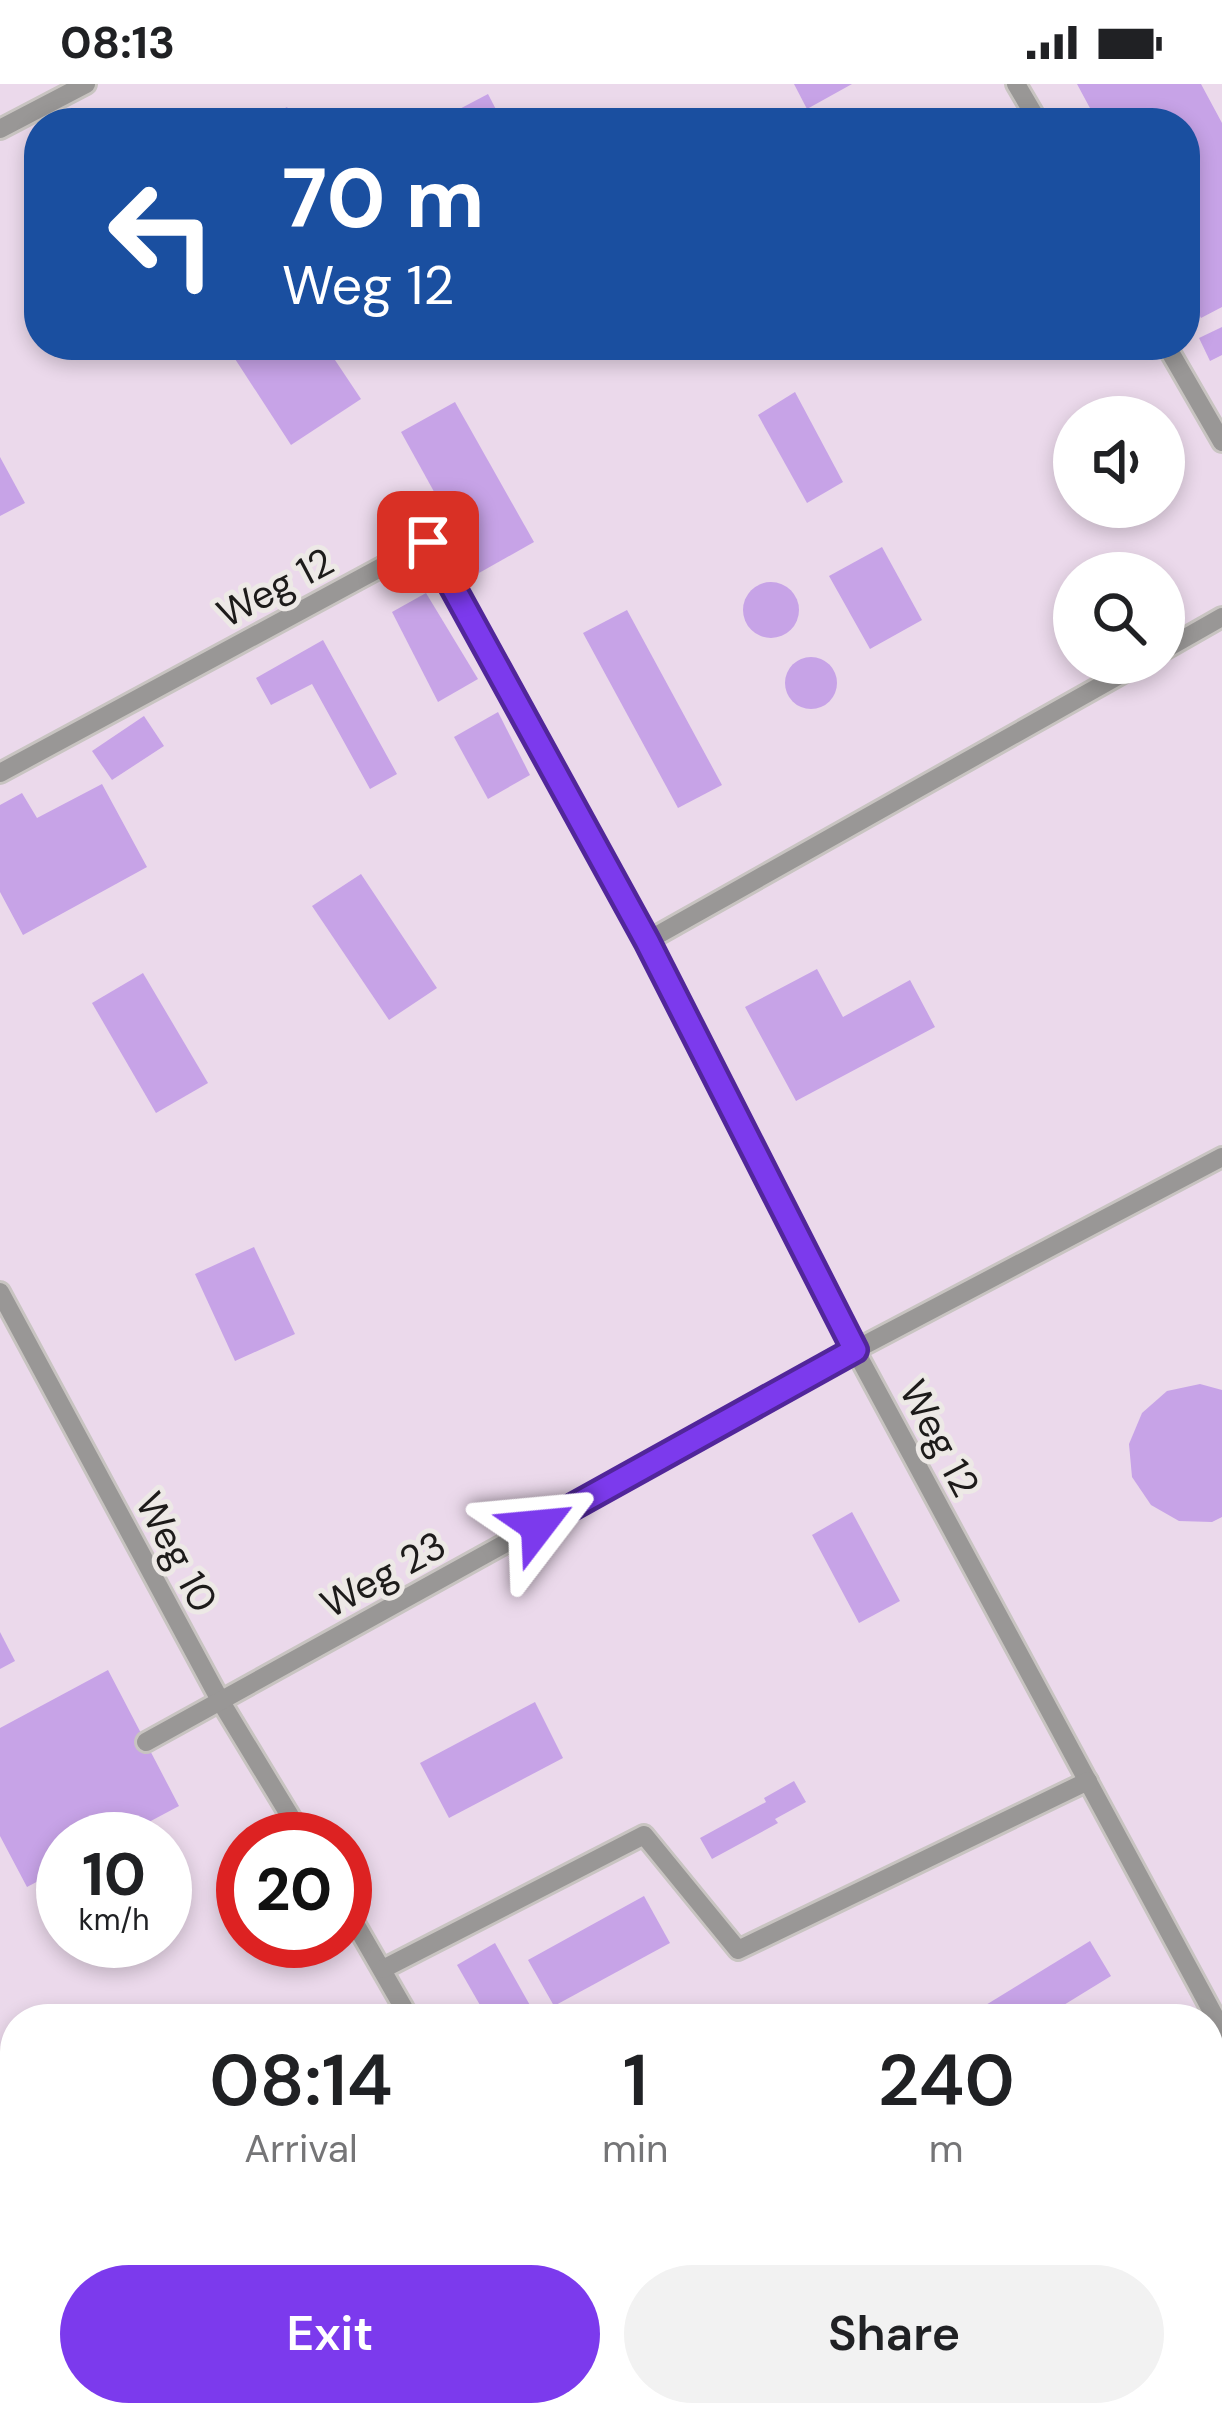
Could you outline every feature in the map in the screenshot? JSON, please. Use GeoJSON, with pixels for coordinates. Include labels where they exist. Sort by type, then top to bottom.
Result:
{"type":"FeatureCollection","features":[{"type":"Feature","properties":{"kind":"lane"},"geometry":{"type":"LineString","coordinates":[[40,108],[86,84]]}},
{"type":"Feature","properties":{"kind":"lane"},"geometry":{"type":"LineString","coordinates":[[1175,360],[1222,442]]}},
{"type":"Feature","properties":{"kind":"lane","name":"Weg 12"},"geometry":{"type":"LineString","coordinates":[[0,773],[428,542],[647,941],[855,1350],[1208,2004]]}},
{"type":"Feature","properties":{"kind":"lane"},"geometry":{"type":"LineString","coordinates":[[1185,638],[1222,617]]}},
{"type":"Feature","properties":{"kind":"lane"},"geometry":{"type":"LineString","coordinates":[[647,941],[1105,684]]}},
{"type":"Feature","properties":{"kind":"lane","name":"Weg 23"},"geometry":{"type":"LineString","coordinates":[[146,1742],[855,1350],[1222,1157]]}},
{"type":"Feature","properties":{"kind":"lane","name":"Weg 10"},"geometry":{"type":"LineString","coordinates":[[0,1292],[221,1702],[288,1812]]}},
{"type":"Feature","properties":{"kind":"lane"},"geometry":{"type":"LineString","coordinates":[[383,1969],[644,1835],[738,1950],[1088,1781]]}},
{"type":"Feature","properties":{"kind":"lane"},"geometry":{"type":"LineString","coordinates":[[372,1951],[402,2004]]}},
{"type":"Feature","properties":{"kind":"shaded area"},"geometry":{"type":"Polygon","coordinates":[[[0,84],[1222,84],[1222,2004],[0,2004],[0,84]]]}},
{"type":"Feature","properties":{"kind":"building"},"geometry":{"type":"Polygon","coordinates":[[[794,84],[852,84],[809,108],[794,84]]]}},
{"type":"Feature","properties":{"kind":"building"},"geometry":{"type":"Polygon","coordinates":[[[1077,84],[1201,84],[1222,123],[1222,307],[1200,316],[1200,108],[1090,108],[1077,84]]]}},
{"type":"Feature","properties":{"kind":"building"},"geometry":{"type":"Polygon","coordinates":[[[488,94],[495,108],[461,108],[488,94]]]}},
{"type":"Feature","properties":{"kind":"building"},"geometry":{"type":"Polygon","coordinates":[[[1222,327],[1222,355],[1210,361],[1200,338],[1222,327]]]}},
{"type":"Feature","properties":{"kind":"building"},"geometry":{"type":"Polygon","coordinates":[[[236,360],[335,360],[361,399],[291,445],[236,360]]]}},
{"type":"Feature","properties":{"kind":"building"},"geometry":{"type":"Polygon","coordinates":[[[795,392],[843,482],[807,503],[758,415],[795,392]]]}},
{"type":"Feature","properties":{"kind":"building"},"geometry":{"type":"Polygon","coordinates":[[[455,402],[534,542],[479,573],[401,432],[455,402]]]}},
{"type":"Feature","properties":{"kind":"building"},"geometry":{"type":"Polygon","coordinates":[[[0,457],[25,503],[0,516],[0,457]]]}},
{"type":"Feature","properties":{"kind":"building"},"geometry":{"type":"Polygon","coordinates":[[[882,547],[922,620],[870,649],[829,576],[882,547]]]}},
{"type":"Feature","properties":{"kind":"building"},"geometry":{"type":"Polygon","coordinates":[[[771,582],[791,590],[799,610],[791,630],[771,638],[751,630],[743,610],[751,590],[771,582]]]}},
{"type":"Feature","properties":{"kind":"building"},"geometry":{"type":"Polygon","coordinates":[[[426,593],[478,679],[438,702],[392,612],[426,593]]]}},
{"type":"Feature","properties":{"kind":"building"},"geometry":{"type":"Polygon","coordinates":[[[627,610],[722,785],[678,808],[583,633],[627,610]]]}},
{"type":"Feature","properties":{"kind":"building"},"geometry":{"type":"Polygon","coordinates":[[[323,640],[397,774],[370,789],[312,684],[271,705],[256,678],[323,640]]]}},
{"type":"Feature","properties":{"kind":"building"},"geometry":{"type":"Polygon","coordinates":[[[811,657],[830,664],[837,683],[830,702],[811,709],[792,702],[785,683],[792,664],[811,657]]]}},
{"type":"Feature","properties":{"kind":"building"},"geometry":{"type":"Polygon","coordinates":[[[498,712],[530,775],[488,799],[454,737],[498,712]]]}},
{"type":"Feature","properties":{"kind":"building"},"geometry":{"type":"Polygon","coordinates":[[[144,716],[164,746],[112,780],[92,751],[144,716]]]}},
{"type":"Feature","properties":{"kind":"building"},"geometry":{"type":"Polygon","coordinates":[[[102,784],[147,867],[23,935],[0,892],[0,805],[22,793],[37,818],[102,784]]]}},
{"type":"Feature","properties":{"kind":"building"},"geometry":{"type":"Polygon","coordinates":[[[361,874],[437,988],[389,1020],[312,906],[361,874]]]}},
{"type":"Feature","properties":{"kind":"building"},"geometry":{"type":"Polygon","coordinates":[[[817,969],[843,1017],[910,980],[935,1027],[796,1101],[745,1007],[817,969]]]}},
{"type":"Feature","properties":{"kind":"building"},"geometry":{"type":"Polygon","coordinates":[[[143,973],[208,1083],[156,1113],[92,1003],[143,973]]]}},
{"type":"Feature","properties":{"kind":"building"},"geometry":{"type":"Polygon","coordinates":[[[254,1247],[295,1334],[235,1361],[195,1274],[254,1247]]]}},
{"type":"Feature","properties":{"kind":"building"},"geometry":{"type":"Polygon","coordinates":[[[1200,1384],[1222,1390],[1222,1517],[1212,1522],[1179,1521],[1151,1505],[1132,1477],[1129,1444],[1142,1413],[1167,1391],[1200,1384]]]}},
{"type":"Feature","properties":{"kind":"building"},"geometry":{"type":"Polygon","coordinates":[[[852,1512],[900,1601],[859,1623],[812,1535],[852,1512]]]}},
{"type":"Feature","properties":{"kind":"building"},"geometry":{"type":"Polygon","coordinates":[[[0,1632],[15,1661],[0,1669],[0,1632]]]}},
{"type":"Feature","properties":{"kind":"building"},"geometry":{"type":"Polygon","coordinates":[[[108,1670],[179,1806],[168,1812],[36,1812],[36,1882],[27,1887],[0,1836],[0,1728],[108,1670]]]}},
{"type":"Feature","properties":{"kind":"building"},"geometry":{"type":"Polygon","coordinates":[[[535,1702],[563,1758],[449,1818],[420,1763],[535,1702]]]}},
{"type":"Feature","properties":{"kind":"building"},"geometry":{"type":"Polygon","coordinates":[[[794,1781],[806,1802],[712,1859],[700,1838],[794,1781]]]}},
{"type":"Feature","properties":{"kind":"building"},"geometry":{"type":"Polygon","coordinates":[[[644,1896],[670,1943],[558,2004],[553,2004],[528,1960],[644,1896]]]}},
{"type":"Feature","properties":{"kind":"building"},"geometry":{"type":"Polygon","coordinates":[[[1090,1941],[1111,1976],[1065,2004],[987,2004],[1090,1941]]]}},
{"type":"Feature","properties":{"kind":"building"},"geometry":{"type":"Polygon","coordinates":[[[495,1943],[529,2004],[479,2004],[457,1965],[495,1943]]]}},
{"type":"Feature","properties":{"kind":"route"},"geometry":{"type":"LineString","coordinates":[[428,542],[647,941],[855,1350],[538,1526]]}}]}
